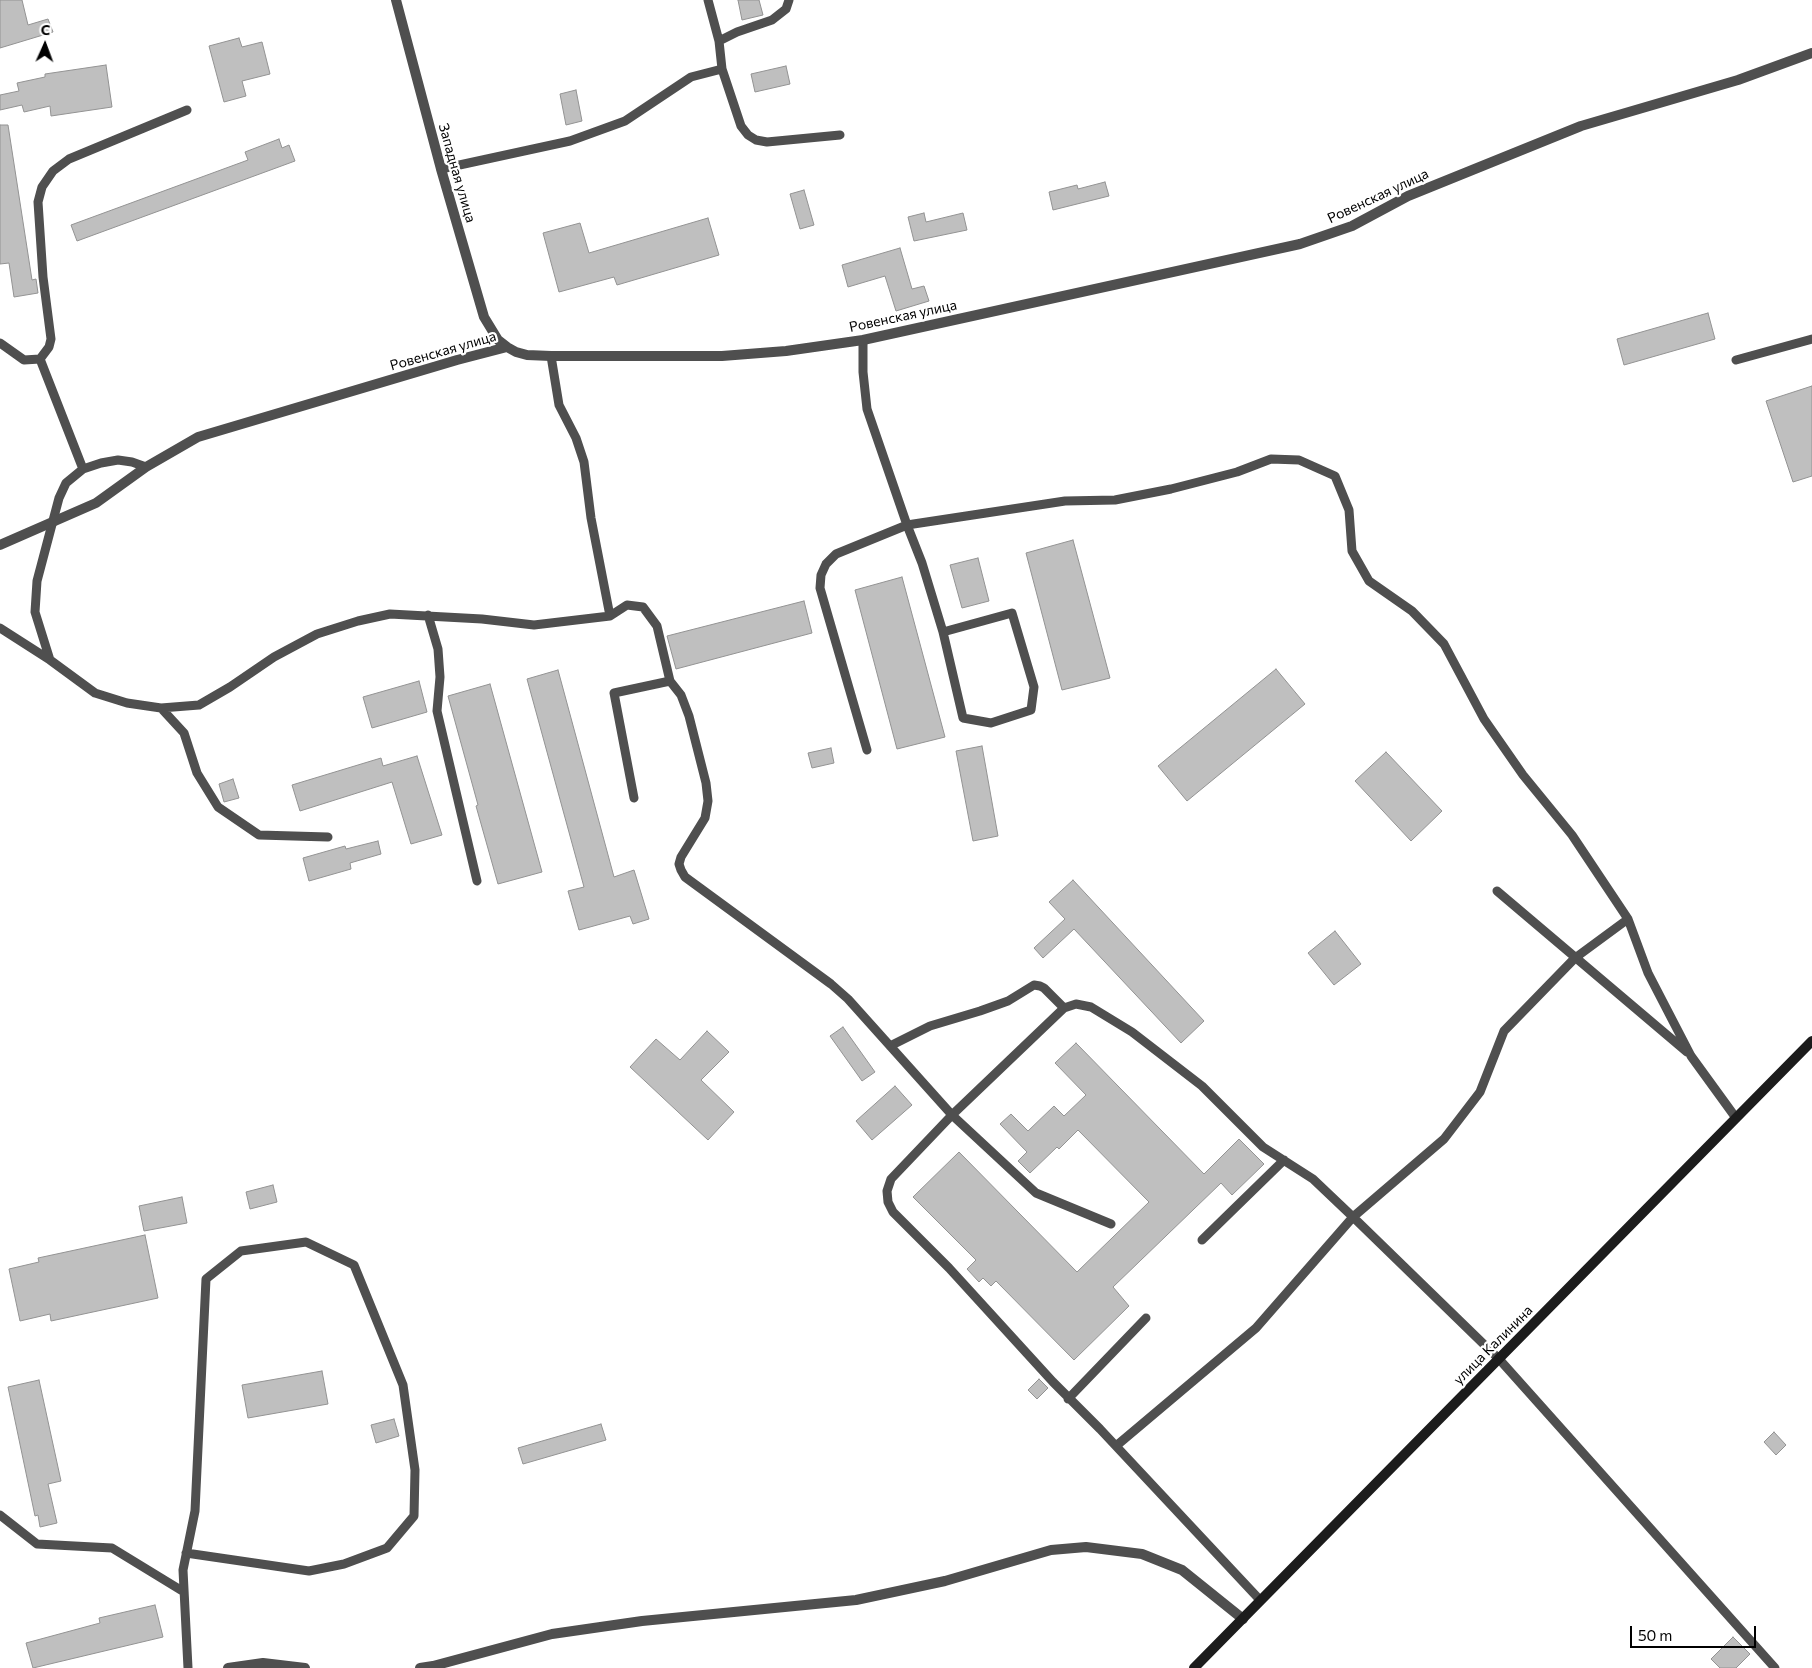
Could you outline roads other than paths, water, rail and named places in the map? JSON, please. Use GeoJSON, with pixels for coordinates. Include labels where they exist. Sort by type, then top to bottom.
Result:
{"type":"FeatureCollection","features":[{"type":"Feature","properties":{"kind":"main road","name":"улица Калинина"},"geometry":{"type":"LineString","coordinates":[[1194,1668],[1812,1042]]}},
{"type":"Feature","properties":{"kind":"street","name":"Западная улица"},"geometry":{"type":"LineString","coordinates":[[396,0],[441,169],[484,317],[498,340],[507,347]]}},
{"type":"Feature","properties":{"kind":"street","name":"Ровенская улица"},"geometry":{"type":"LineString","coordinates":[[0,545],[96,503],[146,467],[198,437],[448,363],[507,347],[516,352],[551,356],[722,356],[786,351],[863,340],[1300,244],[1352,226],[1408,196],[1581,126],[1738,80],[1812,53]]}},
{"type":"Feature","properties":{"kind":"street"},"geometry":{"type":"LineString","coordinates":[[420,1668],[552,1634],[642,1621],[856,1600],[945,1581],[1051,1550],[1086,1547],[1142,1554],[1182,1570],[1242,1619]]}},
{"type":"Feature","properties":{"kind":"street"},"geometry":{"type":"LineString","coordinates":[[228,1668],[262,1663],[305,1668]]}},
{"type":"Feature","properties":{"kind":"lane"},"geometry":{"type":"LineString","coordinates":[[708,0],[719,41],[722,69],[741,126],[748,135],[756,140],[767,142],[840,136]]}},
{"type":"Feature","properties":{"kind":"lane"},"geometry":{"type":"LineString","coordinates":[[719,41],[737,32],[772,20],[786,8],[788,0]]}},
{"type":"Feature","properties":{"kind":"lane"},"geometry":{"type":"LineString","coordinates":[[441,169],[570,141],[625,121],[691,77],[722,69]]}},
{"type":"Feature","properties":{"kind":"lane"},"geometry":{"type":"LineString","coordinates":[[0,343],[24,360],[40,359],[49,347],[51,339],[42,268],[38,202],[42,187],[53,171],[69,160],[187,110]]}},
{"type":"Feature","properties":{"kind":"lane"},"geometry":{"type":"LineString","coordinates":[[1736,360],[1812,338]]}},
{"type":"Feature","properties":{"kind":"lane"},"geometry":{"type":"LineString","coordinates":[[863,340],[863,372],[867,410],[922,563],[944,632],[963,718],[991,723],[1031,710],[1034,687],[1012,613],[944,632]]}},
{"type":"Feature","properties":{"kind":"lane"},"geometry":{"type":"LineString","coordinates":[[551,356],[559,405],[576,438],[584,462],[591,518],[610,616]]}},
{"type":"Feature","properties":{"kind":"lane"},"geometry":{"type":"LineString","coordinates":[[40,359],[83,469]]}},
{"type":"Feature","properties":{"kind":"lane"},"geometry":{"type":"LineString","coordinates":[[866,750],[820,588],[821,575],[826,564],[836,554],[907,525],[1065,501],[1115,500],[1171,489],[1237,472],[1271,459],[1299,460],[1336,476],[1349,510],[1352,551],[1369,581],[1412,612],[1444,644],[1484,719],[1523,775],[1572,835],[1628,919],[1648,973],[1691,1056],[1736,1118]]}},
{"type":"Feature","properties":{"kind":"lane"},"geometry":{"type":"LineString","coordinates":[[50,660],[35,612],[37,581],[66,483],[83,469],[101,463],[118,460],[146,467]]}},
{"type":"Feature","properties":{"kind":"lane"},"geometry":{"type":"LineString","coordinates":[[0,628],[50,660],[95,693],[127,703],[161,708],[199,705],[230,688],[274,657],[317,634],[358,621],[390,614],[428,615],[534,625],[610,616],[627,605],[643,607],[657,626],[670,681],[681,695],[689,716],[706,783],[708,801],[704,818],[681,857],[679,864],[685,877],[831,984],[848,999],[952,1115],[1036,1193],[1112,1224]]}},
{"type":"Feature","properties":{"kind":"lane"},"geometry":{"type":"LineString","coordinates":[[428,615],[438,648],[440,677],[437,712],[477,881]]}},
{"type":"Feature","properties":{"kind":"lane"},"geometry":{"type":"LineString","coordinates":[[634,798],[614,693],[670,681]]}},
{"type":"Feature","properties":{"kind":"lane"},"geometry":{"type":"LineString","coordinates":[[161,708],[184,733],[197,773],[218,807],[259,835],[328,837]]}},
{"type":"Feature","properties":{"kind":"lane"},"geometry":{"type":"LineString","coordinates":[[1497,891],[1691,1056]]}},
{"type":"Feature","properties":{"kind":"lane"},"geometry":{"type":"LineString","coordinates":[[1116,1446],[1256,1328],[1353,1217],[1444,1139],[1480,1092],[1504,1031],[1575,958],[1628,919]]}},
{"type":"Feature","properties":{"kind":"lane"},"geometry":{"type":"LineString","coordinates":[[890,1046],[930,1026],[980,1011],[1008,1000],[1034,985],[1044,988],[1064,1008]]}},
{"type":"Feature","properties":{"kind":"lane"},"geometry":{"type":"LineString","coordinates":[[1260,1600],[1116,1446],[1068,1399],[949,1268],[893,1212],[888,1202],[887,1191],[891,1179],[952,1115],[1064,1008],[1076,1004],[1091,1007],[1132,1032],[1202,1086],[1263,1147],[1313,1179],[1353,1217],[1499,1359],[1774,1668]]}},
{"type":"Feature","properties":{"kind":"lane"},"geometry":{"type":"LineString","coordinates":[[1202,1240],[1284,1160]]}},
{"type":"Feature","properties":{"kind":"lane"},"geometry":{"type":"LineString","coordinates":[[186,1553],[309,1571],[344,1564],[387,1548],[414,1516],[415,1470],[403,1385],[354,1265],[306,1242],[241,1251],[206,1279],[195,1511],[186,1553],[183,1570],[188,1668]]}},
{"type":"Feature","properties":{"kind":"lane"},"geometry":{"type":"LineString","coordinates":[[1068,1399],[1146,1318]]}},
{"type":"Feature","properties":{"kind":"lane"},"geometry":{"type":"LineString","coordinates":[[0,1515],[37,1544],[112,1548],[184,1592]]}}]}
